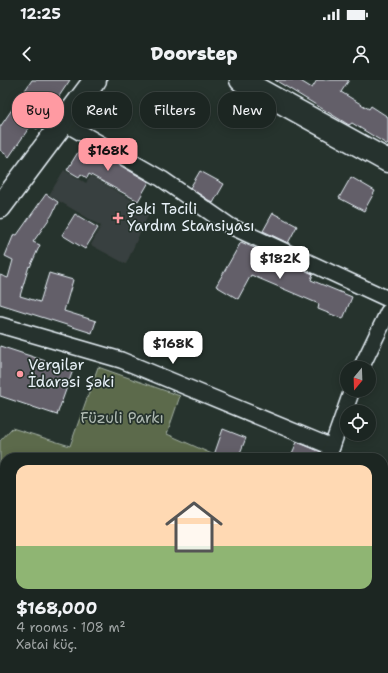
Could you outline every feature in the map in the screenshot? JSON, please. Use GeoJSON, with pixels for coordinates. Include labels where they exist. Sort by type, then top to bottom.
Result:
{"type":"FeatureCollection","features":[{"type":"Feature","properties":{"kind":"main road"},"geometry":{"type":"LineString","coordinates":[[64,123],[95,80]]}},
{"type":"Feature","properties":{"kind":"main road"},"geometry":{"type":"LineString","coordinates":[[241,80],[388,161]]}},
{"type":"Feature","properties":{"kind":"main road"},"geometry":{"type":"LineString","coordinates":[[0,207],[60,128]]}},
{"type":"Feature","properties":{"kind":"street"},"geometry":{"type":"LineString","coordinates":[[64,123],[162,179],[230,226],[388,299]]}},
{"type":"Feature","properties":{"kind":"street"},"geometry":{"type":"LineString","coordinates":[[364,361],[388,312]]}},
{"type":"Feature","properties":{"kind":"street"},"geometry":{"type":"LineString","coordinates":[[0,325],[121,360],[330,453],[350,397]]}},
{"type":"Feature","properties":{"kind":"shaded area","name":"Şəki Təcili Yardım Stansiyası"},"geometry":{"type":"Polygon","coordinates":[[[64,170],[86,183],[91,176],[150,211],[126,264],[91,245],[101,226],[49,195],[64,170]]]}},
{"type":"Feature","properties":{"kind":"green space","name":"Füzuli Parkı"},"geometry":{"type":"Polygon","coordinates":[[[98,367],[180,396],[167,434],[210,453],[0,453],[0,441],[12,428],[70,446],[98,367]]]}},
{"type":"Feature","properties":{"kind":"building"},"geometry":{"type":"Polygon","coordinates":[[[32,80],[70,80],[62,92],[24,92],[32,80]]]}},
{"type":"Feature","properties":{"kind":"building"},"geometry":{"type":"Polygon","coordinates":[[[275,80],[299,80],[312,88],[317,80],[349,80],[341,92],[369,109],[371,106],[388,117],[388,145],[352,123],[349,125],[275,80]]]}},
{"type":"Feature","properties":{"kind":"building"},"geometry":{"type":"Polygon","coordinates":[[[12,109],[12,128],[29,128],[9,157],[0,150],[0,127],[12,109]]]}},
{"type":"Feature","properties":{"kind":"building"},"geometry":{"type":"Polygon","coordinates":[[[83,144],[149,182],[138,201],[89,174],[87,178],[81,174],[79,177],[67,170],[83,144]]]}},
{"type":"Feature","properties":{"kind":"building"},"geometry":{"type":"Polygon","coordinates":[[[200,171],[224,184],[213,203],[190,188],[200,171]]]}},
{"type":"Feature","properties":{"kind":"building"},"geometry":{"type":"Polygon","coordinates":[[[351,177],[375,191],[364,211],[339,198],[351,177]]]}},
{"type":"Feature","properties":{"kind":"building"},"geometry":{"type":"Polygon","coordinates":[[[46,194],[58,202],[52,215],[33,242],[40,245],[30,267],[29,266],[20,296],[40,302],[49,273],[73,280],[64,311],[96,321],[92,333],[0,304],[0,275],[8,278],[13,260],[5,256],[14,234],[17,235],[46,194]]]}},
{"type":"Feature","properties":{"kind":"building"},"geometry":{"type":"Polygon","coordinates":[[[273,213],[297,226],[288,243],[263,231],[273,213]]]}},
{"type":"Feature","properties":{"kind":"building"},"geometry":{"type":"Polygon","coordinates":[[[75,214],[98,228],[85,249],[62,235],[75,214]]]}},
{"type":"Feature","properties":{"kind":"building"},"geometry":{"type":"Polygon","coordinates":[[[241,242],[313,274],[311,280],[352,297],[343,319],[318,309],[319,304],[251,275],[238,299],[216,286],[241,242]]]}},
{"type":"Feature","properties":{"kind":"building"},"geometry":{"type":"Polygon","coordinates":[[[0,346],[73,370],[57,415],[0,396],[0,346]]]}},
{"type":"Feature","properties":{"kind":"building"},"geometry":{"type":"Polygon","coordinates":[[[223,429],[246,438],[240,453],[215,453],[223,429]]]}},
{"type":"Feature","properties":{"kind":"building"},"geometry":{"type":"Polygon","coordinates":[[[297,442],[321,452],[321,453],[292,453],[297,442]]]}},
{"type":"Feature","properties":{"kind":"place","name":"Şəki Təcili Yardım Stansiyası"},"geometry":{"type":"Point","coordinates":[118,218]}},
{"type":"Feature","properties":{"kind":"place","name":"Vergilər İdarəsi Şəki"},"geometry":{"type":"Point","coordinates":[20,374]}}]}
